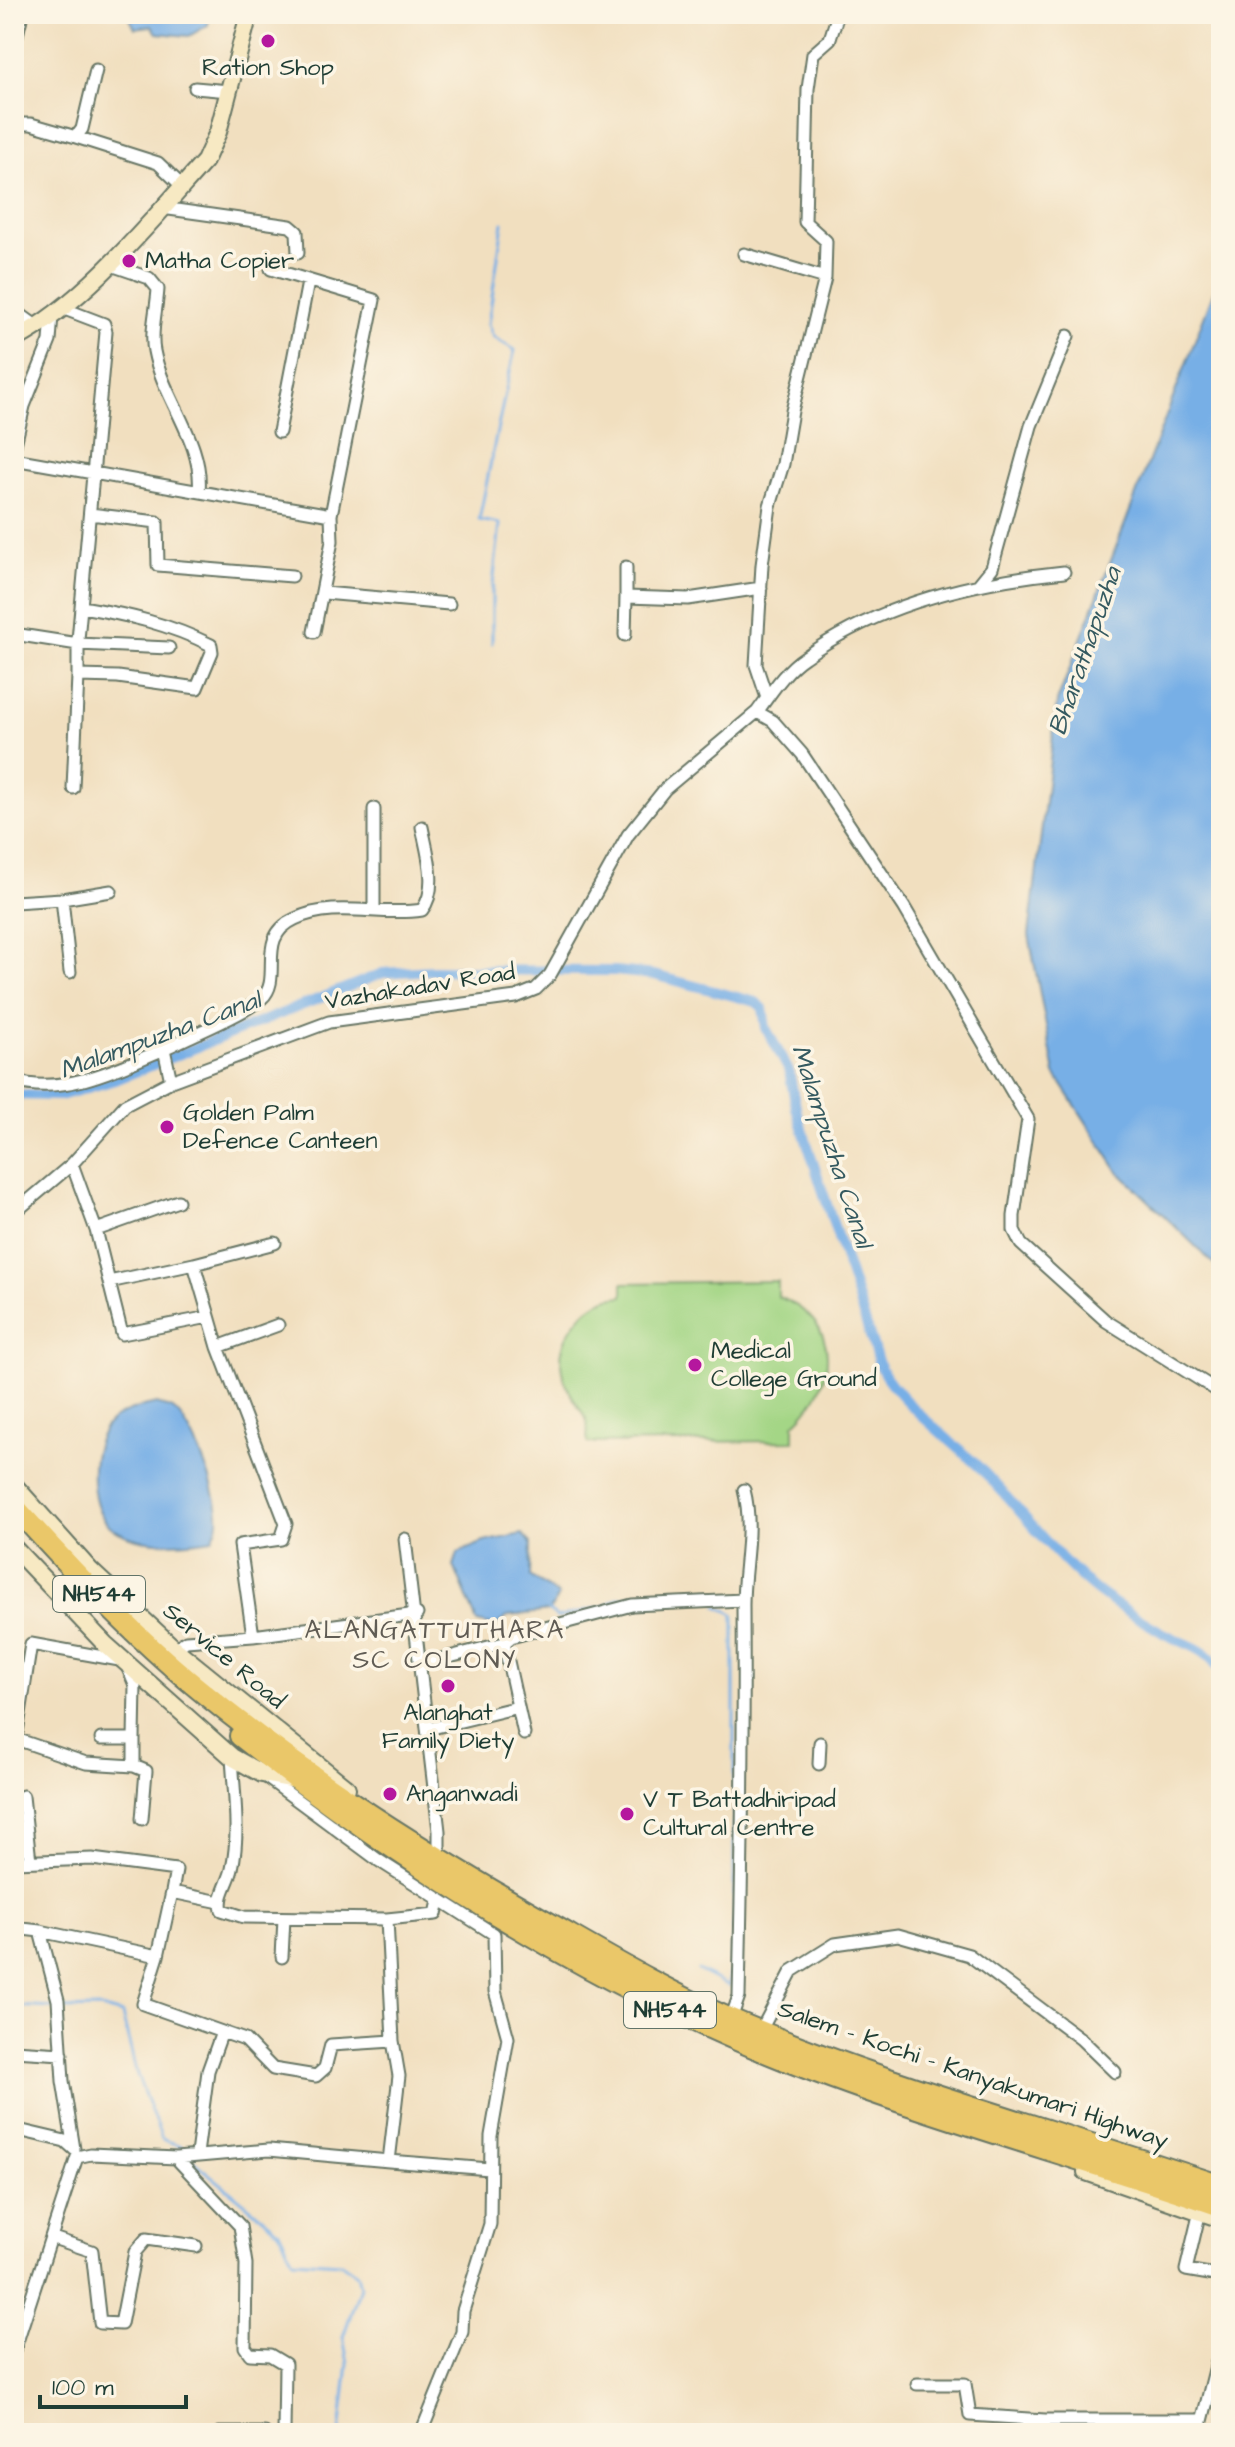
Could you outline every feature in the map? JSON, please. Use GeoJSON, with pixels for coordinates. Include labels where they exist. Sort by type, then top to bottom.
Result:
{"type":"FeatureCollection","features":[{"type":"Feature","properties":{"kind":"highway","name":"Salem - Kochi - Kanyakumari Highway"},"geometry":{"type":"LineString","coordinates":[[14,1506],[49,1545],[187,1680],[366,1813],[439,1859],[678,1996],[731,2019],[757,2038],[883,2094],[1221,2206]]}},
{"type":"Feature","properties":{"kind":"highway","name":"Salem - Kochi - Kanyakumari Highway"},"geometry":{"type":"LineString","coordinates":[[14,1525],[181,1692],[323,1801],[495,1914],[645,1998],[757,2038],[1221,2186]]}},
{"type":"Feature","properties":{"kind":"highway"},"geometry":{"type":"LineString","coordinates":[[323,1801],[334,1829]]}},
{"type":"Feature","properties":{"kind":"street"},"geometry":{"type":"LineString","coordinates":[[14,48],[22,14]]}},
{"type":"Feature","properties":{"kind":"street"},"geometry":{"type":"LineString","coordinates":[[14,340],[39,328],[57,312],[108,264],[205,161],[218,132],[249,14]]}},
{"type":"Feature","properties":{"kind":"street"},"geometry":{"type":"LineString","coordinates":[[767,698],[756,665],[770,506],[783,464],[792,411],[825,278],[826,241],[805,222],[808,89],[813,54],[830,39],[838,14]]}},
{"type":"Feature","properties":{"kind":"street"},"geometry":{"type":"LineString","coordinates":[[76,137],[82,129],[96,70]]}},
{"type":"Feature","properties":{"kind":"street"},"geometry":{"type":"LineString","coordinates":[[195,88],[229,91]]}},
{"type":"Feature","properties":{"kind":"street"},"geometry":{"type":"LineString","coordinates":[[14,124],[31,124],[158,163],[182,186]]}},
{"type":"Feature","properties":{"kind":"street"},"geometry":{"type":"LineString","coordinates":[[162,208],[290,226],[297,232],[298,253]]}},
{"type":"Feature","properties":{"kind":"street"},"geometry":{"type":"LineString","coordinates":[[744,254],[825,278]]}},
{"type":"Feature","properties":{"kind":"street"},"geometry":{"type":"LineString","coordinates":[[108,264],[149,278],[158,289],[153,349],[178,418],[201,468],[199,491]]}},
{"type":"Feature","properties":{"kind":"street"},"geometry":{"type":"LineString","coordinates":[[271,269],[374,300],[331,515],[332,541],[314,632]]}},
{"type":"Feature","properties":{"kind":"street"},"geometry":{"type":"LineString","coordinates":[[279,432],[308,282]]}},
{"type":"Feature","properties":{"kind":"street"},"geometry":{"type":"LineString","coordinates":[[14,310],[39,328]]}},
{"type":"Feature","properties":{"kind":"street"},"geometry":{"type":"LineString","coordinates":[[57,312],[104,324],[78,644],[73,788]]}},
{"type":"Feature","properties":{"kind":"street"},"geometry":{"type":"LineString","coordinates":[[14,449],[20,420],[47,349],[57,312]]}},
{"type":"Feature","properties":{"kind":"street"},"geometry":{"type":"LineString","coordinates":[[979,584],[992,568],[1031,426],[1068,336]]}},
{"type":"Feature","properties":{"kind":"street"},"geometry":{"type":"LineString","coordinates":[[14,459],[331,515]]}},
{"type":"Feature","properties":{"kind":"street"},"geometry":{"type":"LineString","coordinates":[[90,514],[157,522],[158,565],[292,576]]}},
{"type":"Feature","properties":{"kind":"street"},"geometry":{"type":"LineString","coordinates":[[625,635],[626,567]]}},
{"type":"Feature","properties":{"kind":"street"},"geometry":{"type":"LineString","coordinates":[[1064,572],[951,591],[865,624],[804,657],[757,712],[773,721],[802,754],[904,907],[1028,1119],[1014,1216],[1014,1230],[1021,1244],[1106,1321],[1221,1393]]}},
{"type":"Feature","properties":{"kind":"street"},"geometry":{"type":"LineString","coordinates":[[626,597],[688,599],[761,588]]}},
{"type":"Feature","properties":{"kind":"street"},"geometry":{"type":"LineString","coordinates":[[324,593],[449,604]]}},
{"type":"Feature","properties":{"kind":"street"},"geometry":{"type":"LineString","coordinates":[[78,676],[118,677],[197,688],[212,652],[211,645],[176,628],[143,617],[82,607]]}},
{"type":"Feature","properties":{"kind":"street"},"geometry":{"type":"LineString","coordinates":[[14,634],[78,644],[169,648]]}},
{"type":"Feature","properties":{"kind":"street","name":"Vazhakadav Road"},"geometry":{"type":"LineString","coordinates":[[14,1213],[72,1164],[125,1105],[171,1081],[329,1022],[516,997],[536,989],[550,975],[628,835],[656,800],[701,757],[757,712]]}},
{"type":"Feature","properties":{"kind":"street"},"geometry":{"type":"LineString","coordinates":[[374,809],[374,909]]}},
{"type":"Feature","properties":{"kind":"street"},"geometry":{"type":"LineString","coordinates":[[14,1081],[33,1085],[94,1077],[164,1049],[260,1000],[269,982],[270,953],[277,932],[292,920],[328,911],[374,909],[409,913],[422,910],[429,902],[429,867],[422,827]]}},
{"type":"Feature","properties":{"kind":"street"},"geometry":{"type":"LineString","coordinates":[[14,902],[62,899],[111,891]]}},
{"type":"Feature","properties":{"kind":"street"},"geometry":{"type":"LineString","coordinates":[[62,899],[70,972]]}},
{"type":"Feature","properties":{"kind":"street"},"geometry":{"type":"LineString","coordinates":[[164,1049],[171,1081]]}},
{"type":"Feature","properties":{"kind":"street"},"geometry":{"type":"LineString","coordinates":[[72,1164],[96,1230],[122,1334],[209,1317]]}},
{"type":"Feature","properties":{"kind":"street"},"geometry":{"type":"LineString","coordinates":[[96,1230],[178,1201]]}},
{"type":"Feature","properties":{"kind":"street"},"geometry":{"type":"LineString","coordinates":[[109,1282],[275,1243]]}},
{"type":"Feature","properties":{"kind":"street"},"geometry":{"type":"LineString","coordinates":[[194,1264],[218,1347],[286,1524],[281,1539],[240,1545],[253,1636]]}},
{"type":"Feature","properties":{"kind":"street"},"geometry":{"type":"LineString","coordinates":[[218,1347],[278,1325]]}},
{"type":"Feature","properties":{"kind":"street","name":"Service Road"},"geometry":{"type":"LineString","coordinates":[[14,1485],[90,1570],[175,1649],[334,1779],[402,1826],[419,1846]]}},
{"type":"Feature","properties":{"kind":"street"},"geometry":{"type":"LineString","coordinates":[[731,2019],[739,1996],[746,1699],[743,1600],[749,1522],[744,1490]]}},
{"type":"Feature","properties":{"kind":"street"},"geometry":{"type":"LineString","coordinates":[[405,1539],[417,1614],[439,1859]]}},
{"type":"Feature","properties":{"kind":"street"},"geometry":{"type":"LineString","coordinates":[[14,1548],[125,1661],[232,1757],[262,1774],[334,1829],[439,1901],[494,1934],[495,1991],[508,2038],[491,2136],[492,2203],[485,2244],[463,2311],[462,2332],[421,2433]]}},
{"type":"Feature","properties":{"kind":"street"},"geometry":{"type":"LineString","coordinates":[[422,1664],[632,1605],[743,1600]]}},
{"type":"Feature","properties":{"kind":"street"},"geometry":{"type":"LineString","coordinates":[[175,1649],[186,1641],[253,1636],[417,1614]]}},
{"type":"Feature","properties":{"kind":"street"},"geometry":{"type":"LineString","coordinates":[[504,1643],[524,1734]]}},
{"type":"Feature","properties":{"kind":"street"},"geometry":{"type":"LineString","coordinates":[[125,1661],[31,1644],[16,1739],[86,1763],[134,1766],[146,1771],[142,1819]]}},
{"type":"Feature","properties":{"kind":"street"},"geometry":{"type":"LineString","coordinates":[[125,1661],[135,1685],[134,1766]]}},
{"type":"Feature","properties":{"kind":"street"},"geometry":{"type":"LineString","coordinates":[[428,1729],[518,1707]]}},
{"type":"Feature","properties":{"kind":"street"},"geometry":{"type":"LineString","coordinates":[[101,1739],[134,1739]]}},
{"type":"Feature","properties":{"kind":"street"},"geometry":{"type":"LineString","coordinates":[[819,1764],[820,1743]]}},
{"type":"Feature","properties":{"kind":"street"},"geometry":{"type":"LineString","coordinates":[[232,1757],[236,1828],[232,1870],[220,1902],[222,1910],[233,1916],[387,1919],[436,1914],[439,1901]]}},
{"type":"Feature","properties":{"kind":"street"},"geometry":{"type":"LineString","coordinates":[[262,1774],[295,1780]]}},
{"type":"Feature","properties":{"kind":"street"},"geometry":{"type":"LineString","coordinates":[[23,1796],[30,1861]]}},
{"type":"Feature","properties":{"kind":"street"},"geometry":{"type":"LineString","coordinates":[[14,1862],[106,1860],[176,1870],[158,1956],[143,2004],[245,2040],[273,2069],[316,2076],[325,2068],[331,2045],[393,2041]]}},
{"type":"Feature","properties":{"kind":"street"},"geometry":{"type":"LineString","coordinates":[[172,1892],[220,1902]]}},
{"type":"Feature","properties":{"kind":"street"},"geometry":{"type":"LineString","coordinates":[[282,1957],[284,1918]]}},
{"type":"Feature","properties":{"kind":"street"},"geometry":{"type":"LineString","coordinates":[[387,1919],[393,2041],[399,2076],[389,2161]]}},
{"type":"Feature","properties":{"kind":"street"},"geometry":{"type":"LineString","coordinates":[[14,1928],[158,1956]]}},
{"type":"Feature","properties":{"kind":"street"},"geometry":{"type":"LineString","coordinates":[[14,2351],[53,2238],[76,2153],[58,2000],[40,1931]]}},
{"type":"Feature","properties":{"kind":"street"},"geometry":{"type":"LineString","coordinates":[[757,2038],[792,1971],[835,1944],[898,1935],[969,1955],[1071,2031],[1115,2072]]}},
{"type":"Feature","properties":{"kind":"street"},"geometry":{"type":"LineString","coordinates":[[187,2156],[208,2071],[222,2032]]}},
{"type":"Feature","properties":{"kind":"street"},"geometry":{"type":"LineString","coordinates":[[14,2051],[62,2054]]}},
{"type":"Feature","properties":{"kind":"street"},"geometry":{"type":"LineString","coordinates":[[883,2094],[914,2116],[1221,2219]]}},
{"type":"Feature","properties":{"kind":"street"},"geometry":{"type":"LineString","coordinates":[[14,2129],[65,2141],[76,2153],[187,2156],[269,2150],[490,2169]]}},
{"type":"Feature","properties":{"kind":"street"},"geometry":{"type":"LineString","coordinates":[[187,2156],[240,2226],[246,2264],[245,2347],[250,2354],[270,2355],[285,2364],[284,2433]]}},
{"type":"Feature","properties":{"kind":"street"},"geometry":{"type":"LineString","coordinates":[[1200,2211],[1186,2270],[1221,2276]]}},
{"type":"Feature","properties":{"kind":"street"},"geometry":{"type":"LineString","coordinates":[[53,2238],[92,2251],[100,2323],[112,2325],[121,2324],[135,2252],[146,2239],[196,2246]]}},
{"type":"Feature","properties":{"kind":"street"},"geometry":{"type":"LineString","coordinates":[[1199,2433],[1221,2346]]}},
{"type":"Feature","properties":{"kind":"street"},"geometry":{"type":"LineString","coordinates":[[917,2384],[965,2384],[970,2415],[1045,2420],[1202,2420]]}},
{"type":"Feature","properties":{"kind":"street"},"geometry":{"type":"LineString","coordinates":[[219,2433],[265,2433]]}},
{"type":"Feature","properties":{"kind":"green space"},"geometry":{"type":"Polygon","coordinates":[[[778,1281],[778,1297],[799,1307],[814,1321],[823,1336],[827,1354],[826,1372],[819,1390],[809,1408],[794,1424],[794,1441],[587,1443],[587,1421],[565,1381],[561,1356],[570,1331],[589,1308],[605,1299],[623,1296],[623,1283],[778,1281]]]}},
{"type":"Feature","properties":{"kind":"water"},"geometry":{"type":"Polygon","coordinates":[[[127,14],[210,14],[208,25],[189,36],[157,33],[152,26],[135,28],[127,14]]]}},
{"type":"Feature","properties":{"kind":"water","name":"Bharathapuzha"},"geometry":{"type":"Polygon","coordinates":[[[1221,272],[1221,1271],[1118,1171],[1055,1074],[1029,935],[1057,702],[1221,272]]]}},
{"type":"Feature","properties":{"kind":"water"},"geometry":{"type":"Polygon","coordinates":[[[156,1404],[174,1410],[181,1418],[204,1462],[218,1510],[218,1523],[212,1539],[174,1543],[132,1538],[110,1526],[97,1504],[94,1459],[103,1432],[120,1415],[156,1404]]]}},
{"type":"Feature","properties":{"kind":"water"},"geometry":{"type":"Polygon","coordinates":[[[522,1534],[531,1543],[530,1576],[559,1596],[549,1611],[509,1616],[495,1626],[477,1622],[454,1566],[458,1553],[484,1542],[522,1534]]]}},
{"type":"Feature","properties":{"kind":"waterway"},"geometry":{"type":"LineString","coordinates":[[492,643],[492,593],[500,524],[479,520],[515,350],[493,337],[488,324],[503,223]]}},
{"type":"Feature","properties":{"kind":"waterway","name":"Malampuzha Canal"},"geometry":{"type":"LineString","coordinates":[[14,1095],[60,1096],[115,1080],[383,973],[433,970],[615,971],[654,975],[756,1002],[763,1008],[766,1028],[789,1071],[797,1112],[880,1367],[889,1381],[913,1408],[982,1470],[1091,1586],[1163,1633],[1203,1652],[1221,1673]]}},
{"type":"Feature","properties":{"kind":"waterway"},"geometry":{"type":"LineString","coordinates":[[549,1610],[557,1618],[606,1606],[618,1598],[708,1591]]}},
{"type":"Feature","properties":{"kind":"waterway"},"geometry":{"type":"LineString","coordinates":[[698,1970],[729,1986],[734,1915],[734,1614],[717,1606]]}},
{"type":"Feature","properties":{"kind":"waterway"},"geometry":{"type":"LineString","coordinates":[[14,2006],[54,2008]]}},
{"type":"Feature","properties":{"kind":"waterway"},"geometry":{"type":"LineString","coordinates":[[62,2009],[100,2008],[122,2014],[137,2075],[162,2139],[181,2146],[188,2155]]}},
{"type":"Feature","properties":{"kind":"waterway"},"geometry":{"type":"LineString","coordinates":[[193,2161],[279,2231],[293,2260],[341,2263],[357,2274],[360,2287],[343,2337],[348,2363],[340,2433]]}},
{"type":"Feature","properties":{"kind":"waterway","name":"Malampuzha Canal"},"geometry":{"type":"LineString","coordinates":[[1206,2433],[1221,2370]]}},
{"type":"Feature","properties":{"kind":"place","name":"Ration Shop"},"geometry":{"type":"Point","coordinates":[268,41]}},
{"type":"Feature","properties":{"kind":"place","name":"Matha Copier"},"geometry":{"type":"Point","coordinates":[129,261]}},
{"type":"Feature","properties":{"kind":"place","name":"Golden Palm Defence Canteen"},"geometry":{"type":"Point","coordinates":[167,1127]}},
{"type":"Feature","properties":{"kind":"place","name":"Medical College Ground"},"geometry":{"type":"Point","coordinates":[695,1365]}},
{"type":"Feature","properties":{"kind":"place","name":"Alanghat Family Diety"},"geometry":{"type":"Point","coordinates":[448,1686]}},
{"type":"Feature","properties":{"kind":"place","name":"Anganwadi"},"geometry":{"type":"Point","coordinates":[390,1794]}},
{"type":"Feature","properties":{"kind":"place","name":"V T Battadhiripad Cultural Centre"},"geometry":{"type":"Point","coordinates":[627,1814]}},
{"type":"Feature","properties":{"kind":"district","name":"ALANGATTUTHARA SC COLONY"},"geometry":{"type":"Point","coordinates":[435,1645]}}]}
